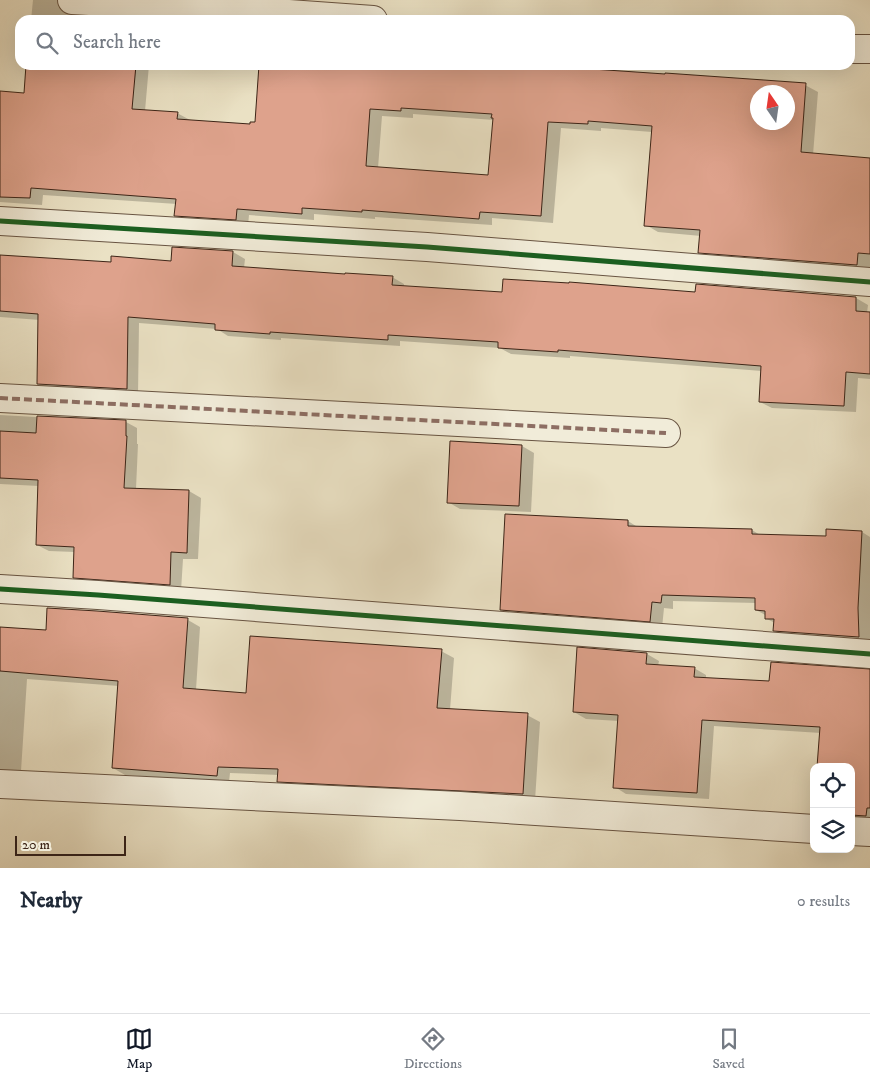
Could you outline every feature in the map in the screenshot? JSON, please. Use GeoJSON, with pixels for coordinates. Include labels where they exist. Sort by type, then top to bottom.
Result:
{"type":"FeatureCollection","features":[{"type":"Feature","properties":{"kind":"street"},"geometry":{"type":"LineString","coordinates":[[72,0],[307,15]]}},
{"type":"Feature","properties":{"kind":"street"},"geometry":{"type":"LineString","coordinates":[[855,48],[870,49]]}},
{"type":"Feature","properties":{"kind":"street"},"geometry":{"type":"LineString","coordinates":[[0,222],[427,246],[870,282]]}},
{"type":"Feature","properties":{"kind":"street"},"geometry":{"type":"LineString","coordinates":[[0,398],[666,433]]}},
{"type":"Feature","properties":{"kind":"street"},"geometry":{"type":"LineString","coordinates":[[0,590],[98,595],[870,654]]}},
{"type":"Feature","properties":{"kind":"street"},"geometry":{"type":"LineString","coordinates":[[0,784],[460,806],[810,829]]}},
{"type":"Feature","properties":{"kind":"street"},"geometry":{"type":"LineString","coordinates":[[855,831],[870,832]]}},
{"type":"Feature","properties":{"kind":"building"},"geometry":{"type":"Polygon","coordinates":[[[26,70],[136,70],[132,109],[178,112],[177,119],[250,124],[250,122],[255,122],[259,70],[607,70],[665,73],[806,83],[801,152],[870,158],[870,254],[858,253],[857,265],[698,253],[700,230],[644,226],[652,126],[588,121],[588,124],[548,122],[541,216],[480,212],[479,219],[362,210],[362,212],[302,208],[302,214],[237,209],[236,220],[174,216],[176,199],[31,188],[30,198],[0,197],[0,91],[24,93],[26,70]],[[401,108],[401,111],[370,109],[366,166],[488,175],[493,118],[491,118],[492,114],[401,108]]]}},
{"type":"Feature","properties":{"kind":"building"},"geometry":{"type":"Polygon","coordinates":[[[172,247],[233,251],[232,266],[393,276],[392,285],[502,292],[503,279],[695,292],[696,284],[856,297],[856,311],[870,312],[870,374],[846,372],[844,406],[759,402],[761,366],[558,350],[558,352],[498,348],[498,342],[388,335],[388,340],[215,330],[215,324],[128,317],[127,389],[37,384],[38,314],[0,311],[0,255],[111,262],[111,256],[171,261],[172,247]]]}},
{"type":"Feature","properties":{"kind":"building"},"geometry":{"type":"Polygon","coordinates":[[[37,416],[126,420],[124,488],[189,490],[187,553],[171,552],[170,585],[73,578],[74,547],[36,545],[38,480],[0,478],[0,431],[36,433],[37,416]]]}},
{"type":"Feature","properties":{"kind":"building"},"geometry":{"type":"Polygon","coordinates":[[[450,441],[522,445],[519,506],[447,503],[450,441]]]}},
{"type":"Feature","properties":{"kind":"building"},"geometry":{"type":"Polygon","coordinates":[[[505,514],[628,520],[628,526],[752,529],[752,534],[826,536],[826,529],[862,531],[858,608],[859,637],[773,631],[774,619],[765,619],[765,611],[755,610],[755,598],[662,595],[661,603],[652,602],[650,622],[500,610],[505,514]]]}},
{"type":"Feature","properties":{"kind":"building"},"geometry":{"type":"Polygon","coordinates":[[[47,608],[188,618],[183,688],[246,693],[250,636],[442,649],[437,708],[528,713],[523,794],[277,782],[278,769],[218,767],[217,776],[112,768],[118,681],[0,671],[0,627],[46,630],[47,608]]]}},
{"type":"Feature","properties":{"kind":"building"},"geometry":{"type":"Polygon","coordinates":[[[577,647],[647,653],[646,664],[695,667],[694,677],[769,681],[771,662],[870,669],[870,808],[867,808],[866,816],[855,815],[855,763],[817,763],[820,727],[702,720],[697,793],[613,788],[618,715],[573,712],[577,647]]]}},
{"type":"Feature","properties":{"kind":"marked path"},"geometry":{"type":"LineString","coordinates":[[0,398],[666,433]]}},
{"type":"Feature","properties":{"kind":"cycle path"},"geometry":{"type":"LineString","coordinates":[[0,221],[427,247],[870,282]]}},
{"type":"Feature","properties":{"kind":"cycle path"},"geometry":{"type":"LineString","coordinates":[[0,589],[870,654]]}}]}
